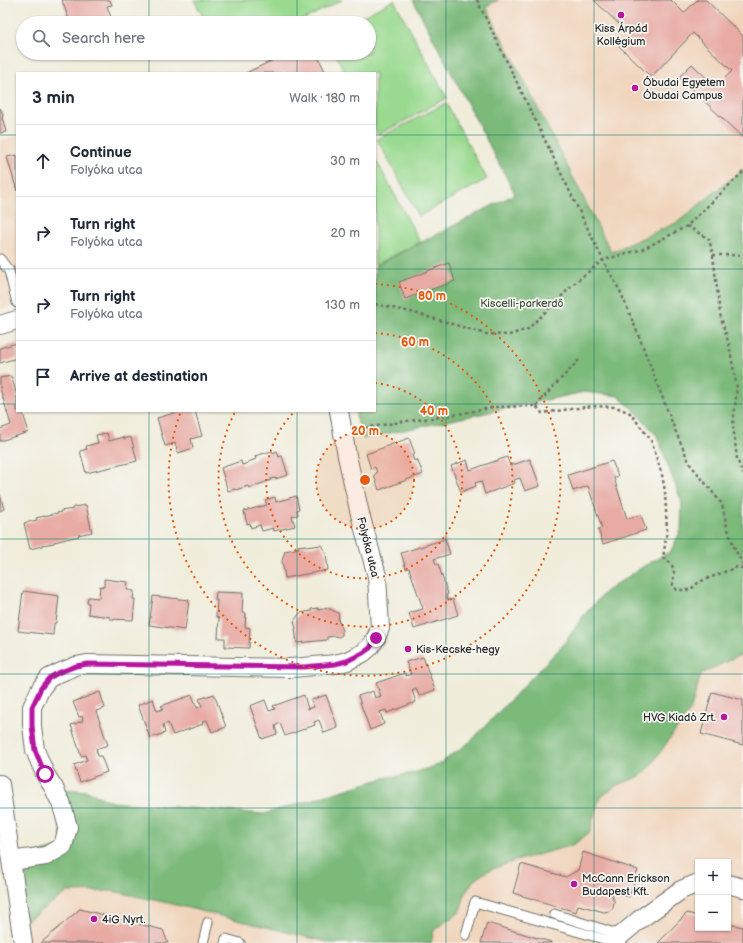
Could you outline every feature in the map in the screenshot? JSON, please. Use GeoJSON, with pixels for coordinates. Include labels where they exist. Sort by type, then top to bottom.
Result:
{"type":"FeatureCollection","features":[{"type":"Feature","properties":{"kind":"street"},"geometry":{"type":"LineString","coordinates":[[0,325],[16,320]]}},
{"type":"Feature","properties":{"kind":"street","name":"Folyóka utca"},"geometry":{"type":"LineString","coordinates":[[12,861],[46,856],[63,846],[68,827],[61,802],[45,774],[35,750],[32,726],[32,707],[41,688],[49,678],[76,666],[87,664],[304,667],[335,664],[347,661],[370,648],[380,628],[377,576],[360,514],[338,412]]}},
{"type":"Feature","properties":{"kind":"street"},"geometry":{"type":"LineString","coordinates":[[0,784],[23,943]]}},
{"type":"Feature","properties":{"kind":"street"},"geometry":{"type":"LineString","coordinates":[[616,940],[638,920],[681,890],[695,884]]}},
{"type":"Feature","properties":{"kind":"street"},"geometry":{"type":"LineString","coordinates":[[731,885],[743,888]]}},
{"type":"Feature","properties":{"kind":"lane"},"geometry":{"type":"LineString","coordinates":[[0,259],[9,271],[16,298]]}},
{"type":"Feature","properties":{"kind":"lane"},"geometry":{"type":"LineString","coordinates":[[466,935],[476,902],[616,940]]}},
{"type":"Feature","properties":{"kind":"lane"},"geometry":{"type":"LineString","coordinates":[[554,914],[616,940]]}},
{"type":"Feature","properties":{"kind":"lane"},"geometry":{"type":"LineString","coordinates":[[203,943],[208,922]]}},
{"type":"Feature","properties":{"kind":"lane"},"geometry":{"type":"LineString","coordinates":[[225,943],[226,939],[240,943]]}},
{"type":"Feature","properties":{"kind":"path"},"geometry":{"type":"LineString","coordinates":[[477,0],[603,260],[621,293],[690,464],[722,504],[727,527],[743,566],[699,582],[690,590],[677,590],[673,585],[674,570],[671,563],[663,558],[667,531],[665,491],[662,475],[650,440],[630,413],[616,407],[593,406],[542,413],[536,406]]}},
{"type":"Feature","properties":{"kind":"path"},"geometry":{"type":"LineString","coordinates":[[376,304],[415,313],[486,334],[509,335],[528,328],[577,281],[603,260],[643,249],[687,226],[743,172]]}},
{"type":"Feature","properties":{"kind":"path"},"geometry":{"type":"LineString","coordinates":[[687,226],[709,239],[713,255],[720,314],[729,345],[737,388],[733,426],[737,459],[743,474]]}},
{"type":"Feature","properties":{"kind":"path"},"geometry":{"type":"LineString","coordinates":[[713,255],[743,255]]}},
{"type":"Feature","properties":{"kind":"path"},"geometry":{"type":"LineString","coordinates":[[343,431],[496,408],[536,406],[579,360]]}},
{"type":"Feature","properties":{"kind":"shaded area","name":"Óbudai Egyetem Óbudai Campus"},"geometry":{"type":"Polygon","coordinates":[[[499,0],[743,0],[743,169],[678,222],[611,252],[486,6],[499,0]]]}},
{"type":"Feature","properties":{"kind":"shaded area"},"geometry":{"type":"Polygon","coordinates":[[[16,136],[16,305],[0,309],[0,141],[16,136]]]}},
{"type":"Feature","properties":{"kind":"shaded area"},"geometry":{"type":"Polygon","coordinates":[[[743,655],[743,943],[431,943],[434,930],[460,912],[465,894],[473,881],[487,871],[512,862],[573,845],[590,832],[600,798],[617,785],[641,776],[651,765],[691,709],[701,674],[743,655]]]}},
{"type":"Feature","properties":{"kind":"shaded area"},"geometry":{"type":"Polygon","coordinates":[[[112,891],[168,903],[328,943],[23,943],[21,924],[68,892],[112,891]]]}},
{"type":"Feature","properties":{"kind":"green space"},"geometry":{"type":"Polygon","coordinates":[[[194,0],[342,0],[311,16],[202,16],[194,0]]]}},
{"type":"Feature","properties":{"kind":"green space"},"geometry":{"type":"Polygon","coordinates":[[[394,0],[447,98],[378,135],[376,131],[376,72],[344,72],[338,60],[376,60],[376,16],[363,16],[394,0]]]}},
{"type":"Feature","properties":{"kind":"green space","name":"Kiscelli-parkerdő"},"geometry":{"type":"Polygon","coordinates":[[[413,0],[499,0],[486,6],[611,252],[678,222],[743,169],[743,655],[740,655],[701,674],[691,709],[651,765],[641,776],[617,785],[600,798],[590,832],[573,845],[512,862],[487,871],[473,881],[465,894],[460,912],[434,930],[431,943],[328,943],[168,903],[112,891],[68,892],[21,924],[11,861],[63,846],[54,788],[87,791],[112,802],[264,814],[384,778],[413,773],[438,765],[470,742],[563,645],[584,615],[605,592],[644,566],[671,551],[681,530],[682,503],[657,436],[636,412],[618,396],[584,392],[362,439],[355,412],[376,412],[376,265],[515,194],[413,0]]]}},
{"type":"Feature","properties":{"kind":"green space"},"geometry":{"type":"Polygon","coordinates":[[[446,103],[487,179],[419,216],[377,139],[446,103]]]}},
{"type":"Feature","properties":{"kind":"green space"},"geometry":{"type":"Polygon","coordinates":[[[376,160],[420,242],[376,264],[376,160]]]}},
{"type":"Feature","properties":{"kind":"building"},"geometry":{"type":"Polygon","coordinates":[[[62,0],[110,0],[112,5],[107,6],[111,16],[68,16],[62,0]]]}},
{"type":"Feature","properties":{"kind":"building"},"geometry":{"type":"Polygon","coordinates":[[[594,0],[671,0],[684,13],[697,0],[706,0],[743,36],[743,138],[679,77],[692,64],[716,87],[732,71],[693,33],[651,77],[619,46],[630,35],[594,0]]]}},
{"type":"Feature","properties":{"kind":"building"},"geometry":{"type":"Polygon","coordinates":[[[273,60],[320,60],[326,72],[248,72],[273,60]]]}},
{"type":"Feature","properties":{"kind":"building"},"geometry":{"type":"Polygon","coordinates":[[[0,108],[3,114],[2,120],[6,132],[0,133],[0,108]]]}},
{"type":"Feature","properties":{"kind":"building"},"geometry":{"type":"Polygon","coordinates":[[[16,155],[16,188],[7,157],[16,155]]]}},
{"type":"Feature","properties":{"kind":"building"},"geometry":{"type":"Polygon","coordinates":[[[449,263],[455,281],[405,299],[399,282],[449,263]]]}},
{"type":"Feature","properties":{"kind":"building"},"geometry":{"type":"Polygon","coordinates":[[[16,266],[16,286],[11,268],[16,266]]]}},
{"type":"Feature","properties":{"kind":"building"},"geometry":{"type":"Polygon","coordinates":[[[16,343],[16,358],[0,363],[0,348],[16,343]]]}},
{"type":"Feature","properties":{"kind":"building"},"geometry":{"type":"Polygon","coordinates":[[[11,376],[16,392],[16,412],[22,412],[29,432],[0,441],[0,429],[11,425],[0,388],[0,378],[11,376]]]}},
{"type":"Feature","properties":{"kind":"building"},"geometry":{"type":"Polygon","coordinates":[[[178,412],[195,412],[202,436],[191,439],[193,448],[178,453],[175,443],[165,446],[157,418],[178,412]]]}},
{"type":"Feature","properties":{"kind":"building"},"geometry":{"type":"Polygon","coordinates":[[[107,433],[109,441],[124,437],[124,439],[131,437],[137,461],[86,473],[80,451],[87,449],[86,446],[98,443],[96,435],[107,433]]]}},
{"type":"Feature","properties":{"kind":"building"},"geometry":{"type":"Polygon","coordinates":[[[409,438],[415,454],[412,455],[414,461],[417,459],[423,474],[379,490],[374,475],[377,473],[375,467],[371,469],[366,454],[409,438]]]}},
{"type":"Feature","properties":{"kind":"building"},"geometry":{"type":"Polygon","coordinates":[[[272,451],[273,453],[277,451],[279,457],[282,456],[288,475],[270,479],[271,480],[249,488],[248,486],[228,491],[221,468],[241,461],[242,465],[248,463],[256,459],[255,456],[272,451]]]}},
{"type":"Feature","properties":{"kind":"building"},"geometry":{"type":"Polygon","coordinates":[[[507,457],[510,466],[530,459],[540,486],[525,491],[520,478],[514,480],[515,483],[485,494],[481,481],[475,483],[476,486],[461,492],[451,466],[467,460],[470,470],[507,457]]]}},
{"type":"Feature","properties":{"kind":"building"},"geometry":{"type":"Polygon","coordinates":[[[612,461],[618,476],[614,478],[627,519],[641,515],[646,530],[603,544],[598,529],[602,528],[588,486],[573,491],[568,475],[612,461]]]}},
{"type":"Feature","properties":{"kind":"building"},"geometry":{"type":"Polygon","coordinates":[[[0,494],[4,509],[0,511],[0,494]]]}},
{"type":"Feature","properties":{"kind":"building"},"geometry":{"type":"Polygon","coordinates":[[[296,496],[299,509],[297,510],[298,515],[292,516],[295,526],[274,531],[273,528],[262,531],[260,525],[251,528],[250,523],[247,524],[244,511],[267,505],[265,500],[275,497],[276,502],[296,496]]]}},
{"type":"Feature","properties":{"kind":"building"},"geometry":{"type":"Polygon","coordinates":[[[86,505],[92,532],[30,549],[24,523],[37,520],[36,518],[61,512],[60,511],[73,509],[73,507],[86,505]]]}},
{"type":"Feature","properties":{"kind":"building"},"geometry":{"type":"Polygon","coordinates":[[[445,539],[450,554],[434,559],[436,564],[438,564],[448,594],[446,595],[448,600],[453,599],[458,615],[414,629],[409,613],[423,609],[409,568],[406,569],[401,553],[445,539]]]}},
{"type":"Feature","properties":{"kind":"building"},"geometry":{"type":"Polygon","coordinates":[[[306,545],[306,547],[321,545],[326,553],[328,570],[285,578],[282,561],[285,551],[299,548],[298,546],[306,545]]]}},
{"type":"Feature","properties":{"kind":"building"},"geometry":{"type":"Polygon","coordinates":[[[104,579],[128,582],[127,590],[134,591],[133,599],[135,599],[133,620],[110,619],[110,617],[88,614],[88,597],[99,598],[100,586],[104,587],[104,579]]]}},
{"type":"Feature","properties":{"kind":"building"},"geometry":{"type":"Polygon","coordinates":[[[23,591],[59,596],[53,635],[18,631],[23,591]]]}},
{"type":"Feature","properties":{"kind":"building"},"geometry":{"type":"Polygon","coordinates":[[[216,592],[243,593],[242,613],[246,613],[245,627],[250,628],[249,648],[225,647],[225,638],[218,638],[219,618],[216,617],[216,592]]]}},
{"type":"Feature","properties":{"kind":"building"},"geometry":{"type":"Polygon","coordinates":[[[153,596],[189,600],[185,630],[149,625],[153,596]]]}},
{"type":"Feature","properties":{"kind":"building"},"geometry":{"type":"Polygon","coordinates":[[[318,608],[318,610],[328,608],[338,613],[342,635],[339,637],[327,637],[327,640],[297,643],[294,621],[300,613],[318,608]]]}},
{"type":"Feature","properties":{"kind":"building"},"geometry":{"type":"Polygon","coordinates":[[[423,657],[435,690],[419,696],[416,688],[412,690],[416,702],[387,713],[386,710],[380,712],[384,724],[370,730],[358,696],[373,691],[375,698],[381,696],[376,683],[405,673],[406,676],[411,674],[406,662],[423,657]]]}},
{"type":"Feature","properties":{"kind":"building"},"geometry":{"type":"Polygon","coordinates":[[[100,692],[105,708],[96,711],[108,745],[96,749],[98,756],[101,756],[107,772],[80,782],[74,765],[87,760],[85,755],[81,756],[71,725],[83,721],[82,716],[79,717],[73,702],[100,692]]]}},
{"type":"Feature","properties":{"kind":"building","name":"HVG Kiadó Zrt."},"geometry":{"type":"Polygon","coordinates":[[[712,692],[743,700],[743,745],[701,734],[712,692]]]}},
{"type":"Feature","properties":{"kind":"building"},"geometry":{"type":"Polygon","coordinates":[[[214,694],[226,727],[212,732],[207,720],[202,722],[203,724],[173,735],[168,723],[163,725],[165,733],[150,738],[138,705],[153,699],[157,711],[163,709],[161,706],[192,695],[197,708],[202,706],[199,699],[214,694]]]}},
{"type":"Feature","properties":{"kind":"building"},"geometry":{"type":"Polygon","coordinates":[[[304,695],[308,709],[314,707],[311,700],[326,695],[338,728],[324,733],[319,720],[314,722],[315,725],[285,736],[280,723],[275,726],[277,734],[262,739],[250,706],[265,700],[269,711],[275,709],[273,706],[304,695]]]}},
{"type":"Feature","properties":{"kind":"building","name":"McCann Erickson Budapest Kft."},"geometry":{"type":"Polygon","coordinates":[[[583,852],[638,870],[629,897],[613,892],[613,908],[609,911],[604,912],[578,905],[576,912],[513,893],[521,864],[566,877],[578,870],[583,852]]]}},
{"type":"Feature","properties":{"kind":"building","name":"4iG Nyrt."},"geometry":{"type":"Polygon","coordinates":[[[80,909],[163,930],[168,943],[42,943],[80,909]]]}},
{"type":"Feature","properties":{"kind":"building"},"geometry":{"type":"Polygon","coordinates":[[[687,913],[695,915],[695,931],[731,931],[731,925],[743,927],[743,943],[658,943],[687,913]]]}},
{"type":"Feature","properties":{"kind":"building"},"geometry":{"type":"Polygon","coordinates":[[[487,923],[551,942],[551,943],[481,943],[487,923]]]}},
{"type":"Feature","properties":{"kind":"place","name":"Kiss Árpád Kollégium"},"geometry":{"type":"Point","coordinates":[621,15]}},
{"type":"Feature","properties":{"kind":"place","name":"Óbudai Egyetem Óbudai Campus"},"geometry":{"type":"Point","coordinates":[635,88]}},
{"type":"Feature","properties":{"kind":"place","name":"Kis-Kecske-hegy"},"geometry":{"type":"Point","coordinates":[408,649]}},
{"type":"Feature","properties":{"kind":"place","name":"HVG Kiadó Zrt."},"geometry":{"type":"Point","coordinates":[724,717]}},
{"type":"Feature","properties":{"kind":"place","name":"McCann Erickson Budapest Kft."},"geometry":{"type":"Point","coordinates":[574,884]}},
{"type":"Feature","properties":{"kind":"place","name":"4iG Nyrt."},"geometry":{"type":"Point","coordinates":[94,919]}},
{"type":"Feature","properties":{"kind":"route"},"geometry":{"type":"LineString","coordinates":[[45,774],[35,750],[32,726],[32,707],[41,688],[49,678],[58,673],[76,666],[87,664],[291,668],[335,664],[347,661],[363,653],[370,648],[376,638]]}}]}
